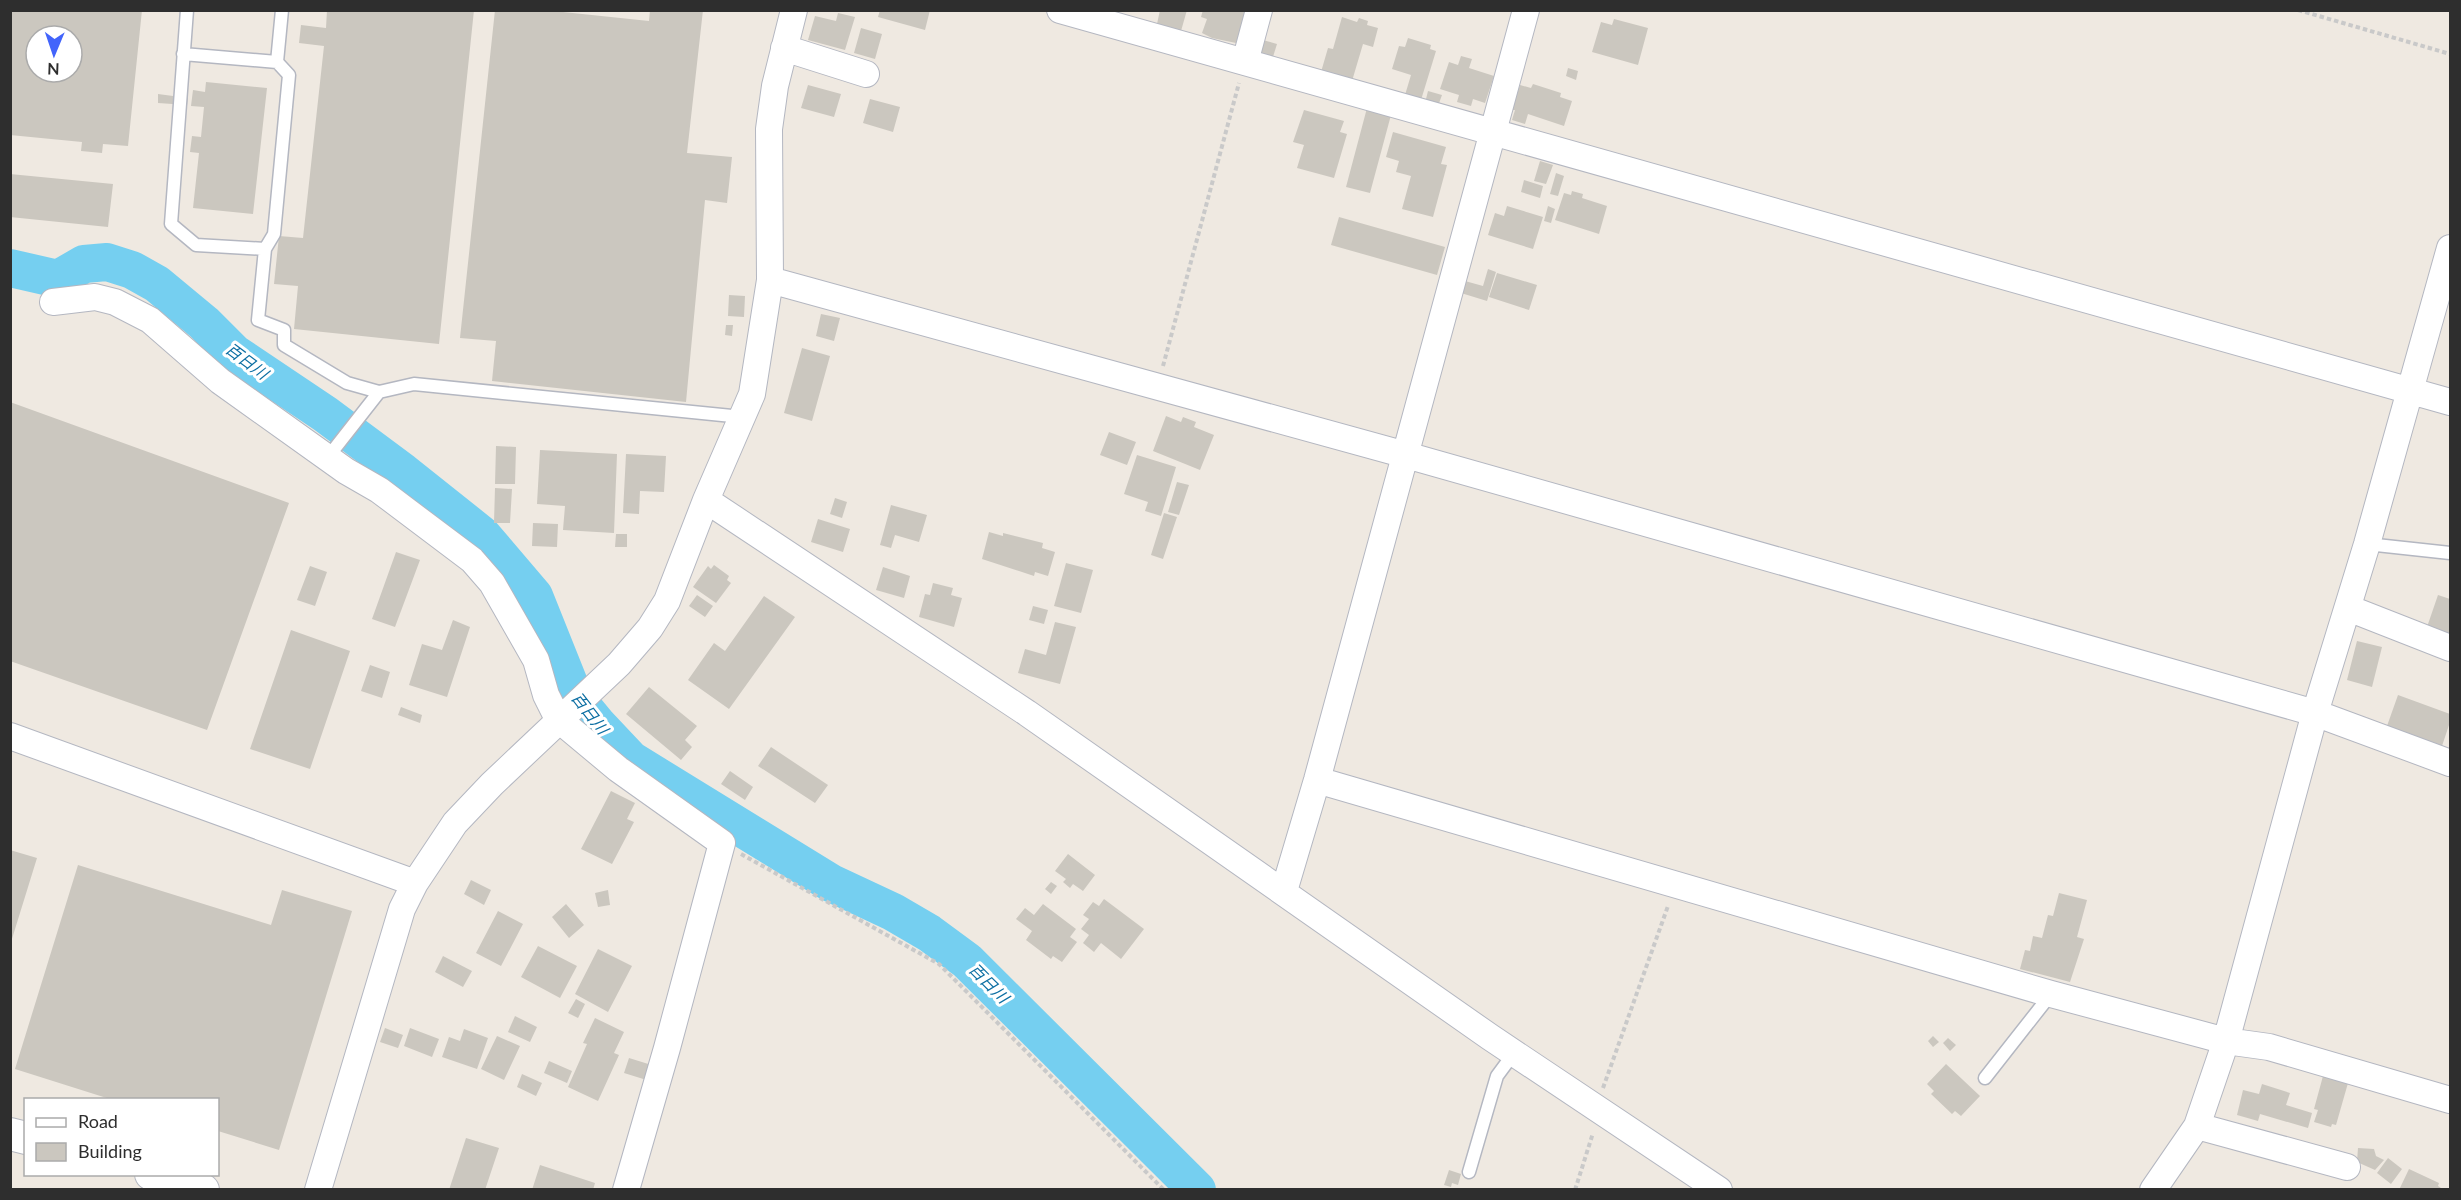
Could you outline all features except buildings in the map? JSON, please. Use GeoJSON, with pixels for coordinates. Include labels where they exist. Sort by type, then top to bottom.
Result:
{"type":"FeatureCollection","features":[{"type":"Feature","properties":{"kind":"street"},"geometry":{"type":"LineString","coordinates":[[318,1190],[402,909],[415,883],[455,823],[562,716],[599,685],[650,628],[667,601],[706,500],[752,394],[770,280],[769,129],[784,48],[794,10]]}},
{"type":"Feature","properties":{"kind":"street"},"geometry":{"type":"LineString","coordinates":[[1060,10],[2451,402]]}},
{"type":"Feature","properties":{"kind":"street"},"geometry":{"type":"LineString","coordinates":[[1245,62],[1259,10]]}},
{"type":"Feature","properties":{"kind":"street"},"geometry":{"type":"LineString","coordinates":[[1284,891],[1317,780],[1491,132],[1526,10]]}},
{"type":"Feature","properties":{"kind":"street"},"geometry":{"type":"LineString","coordinates":[[784,48],[866,74]]}},
{"type":"Feature","properties":{"kind":"street"},"geometry":{"type":"LineString","coordinates":[[2153,1190],[2198,1126],[2226,1041],[2315,713],[2367,544],[2451,248]]}},
{"type":"Feature","properties":{"kind":"street"},"geometry":{"type":"LineString","coordinates":[[770,280],[1406,455],[2315,713],[2451,763]]}},
{"type":"Feature","properties":{"kind":"street"},"geometry":{"type":"LineString","coordinates":[[53,302],[95,297],[115,302],[150,320],[220,381],[379,490],[472,560],[492,583],[536,660],[546,695],[562,716],[618,769],[722,843],[626,1190]]}},
{"type":"Feature","properties":{"kind":"street"},"geometry":{"type":"LineString","coordinates":[[706,500],[1027,713],[1514,1053],[1719,1190]]}},
{"type":"Feature","properties":{"kind":"street"},"geometry":{"type":"LineString","coordinates":[[2348,608],[2451,648]]}},
{"type":"Feature","properties":{"kind":"street"},"geometry":{"type":"LineString","coordinates":[[10,736],[415,883]]}},
{"type":"Feature","properties":{"kind":"street"},"geometry":{"type":"LineString","coordinates":[[1317,780],[2051,994],[2226,1041],[2269,1047],[2451,1100]]}},
{"type":"Feature","properties":{"kind":"street"},"geometry":{"type":"LineString","coordinates":[[2198,1126],[2347,1167]]}},
{"type":"Feature","properties":{"kind":"street"},"geometry":{"type":"LineString","coordinates":[[158,1176],[203,1190]]}},
{"type":"Feature","properties":{"kind":"lane"},"geometry":{"type":"LineString","coordinates":[[187,10],[171,224],[196,245],[265,249]]}},
{"type":"Feature","properties":{"kind":"lane"},"geometry":{"type":"LineString","coordinates":[[276,62],[282,10]]}},
{"type":"Feature","properties":{"kind":"lane"},"geometry":{"type":"LineString","coordinates":[[183,54],[276,62],[289,75],[274,234],[265,249],[258,320],[284,330],[284,345],[293,351],[348,383],[379,392],[414,384],[434,384],[742,417]]}},
{"type":"Feature","properties":{"kind":"lane"},"geometry":{"type":"LineString","coordinates":[[328,457],[379,392]]}},
{"type":"Feature","properties":{"kind":"lane"},"geometry":{"type":"LineString","coordinates":[[2367,544],[2451,553]]}},
{"type":"Feature","properties":{"kind":"lane"},"geometry":{"type":"LineString","coordinates":[[1985,1078],[2051,994]]}},
{"type":"Feature","properties":{"kind":"lane"},"geometry":{"type":"LineString","coordinates":[[1469,1172],[1497,1076],[1514,1053]]}},
{"type":"Feature","properties":{"kind":"path"},"geometry":{"type":"LineString","coordinates":[[2298,10],[2451,54]]}},
{"type":"Feature","properties":{"kind":"path"},"geometry":{"type":"LineString","coordinates":[[1157,387],[1245,62]]}},
{"type":"Feature","properties":{"kind":"path"},"geometry":{"type":"LineString","coordinates":[[722,843],[939,963],[1164,1190]]}},
{"type":"Feature","properties":{"kind":"path"},"geometry":{"type":"LineString","coordinates":[[1575,1190],[1601,1110],[1603,1089],[1676,884]]}},
{"type":"Feature","properties":{"kind":"waterway","name":"百日川"},"geometry":{"type":"LineString","coordinates":[[10,268],[58,279],[84,264],[107,262],[132,270],[157,284],[204,323],[234,353],[325,414],[403,472],[482,535],[534,596],[574,696],[631,760],[831,883],[893,912],[929,933],[967,961],[1197,1190]]}}]}
